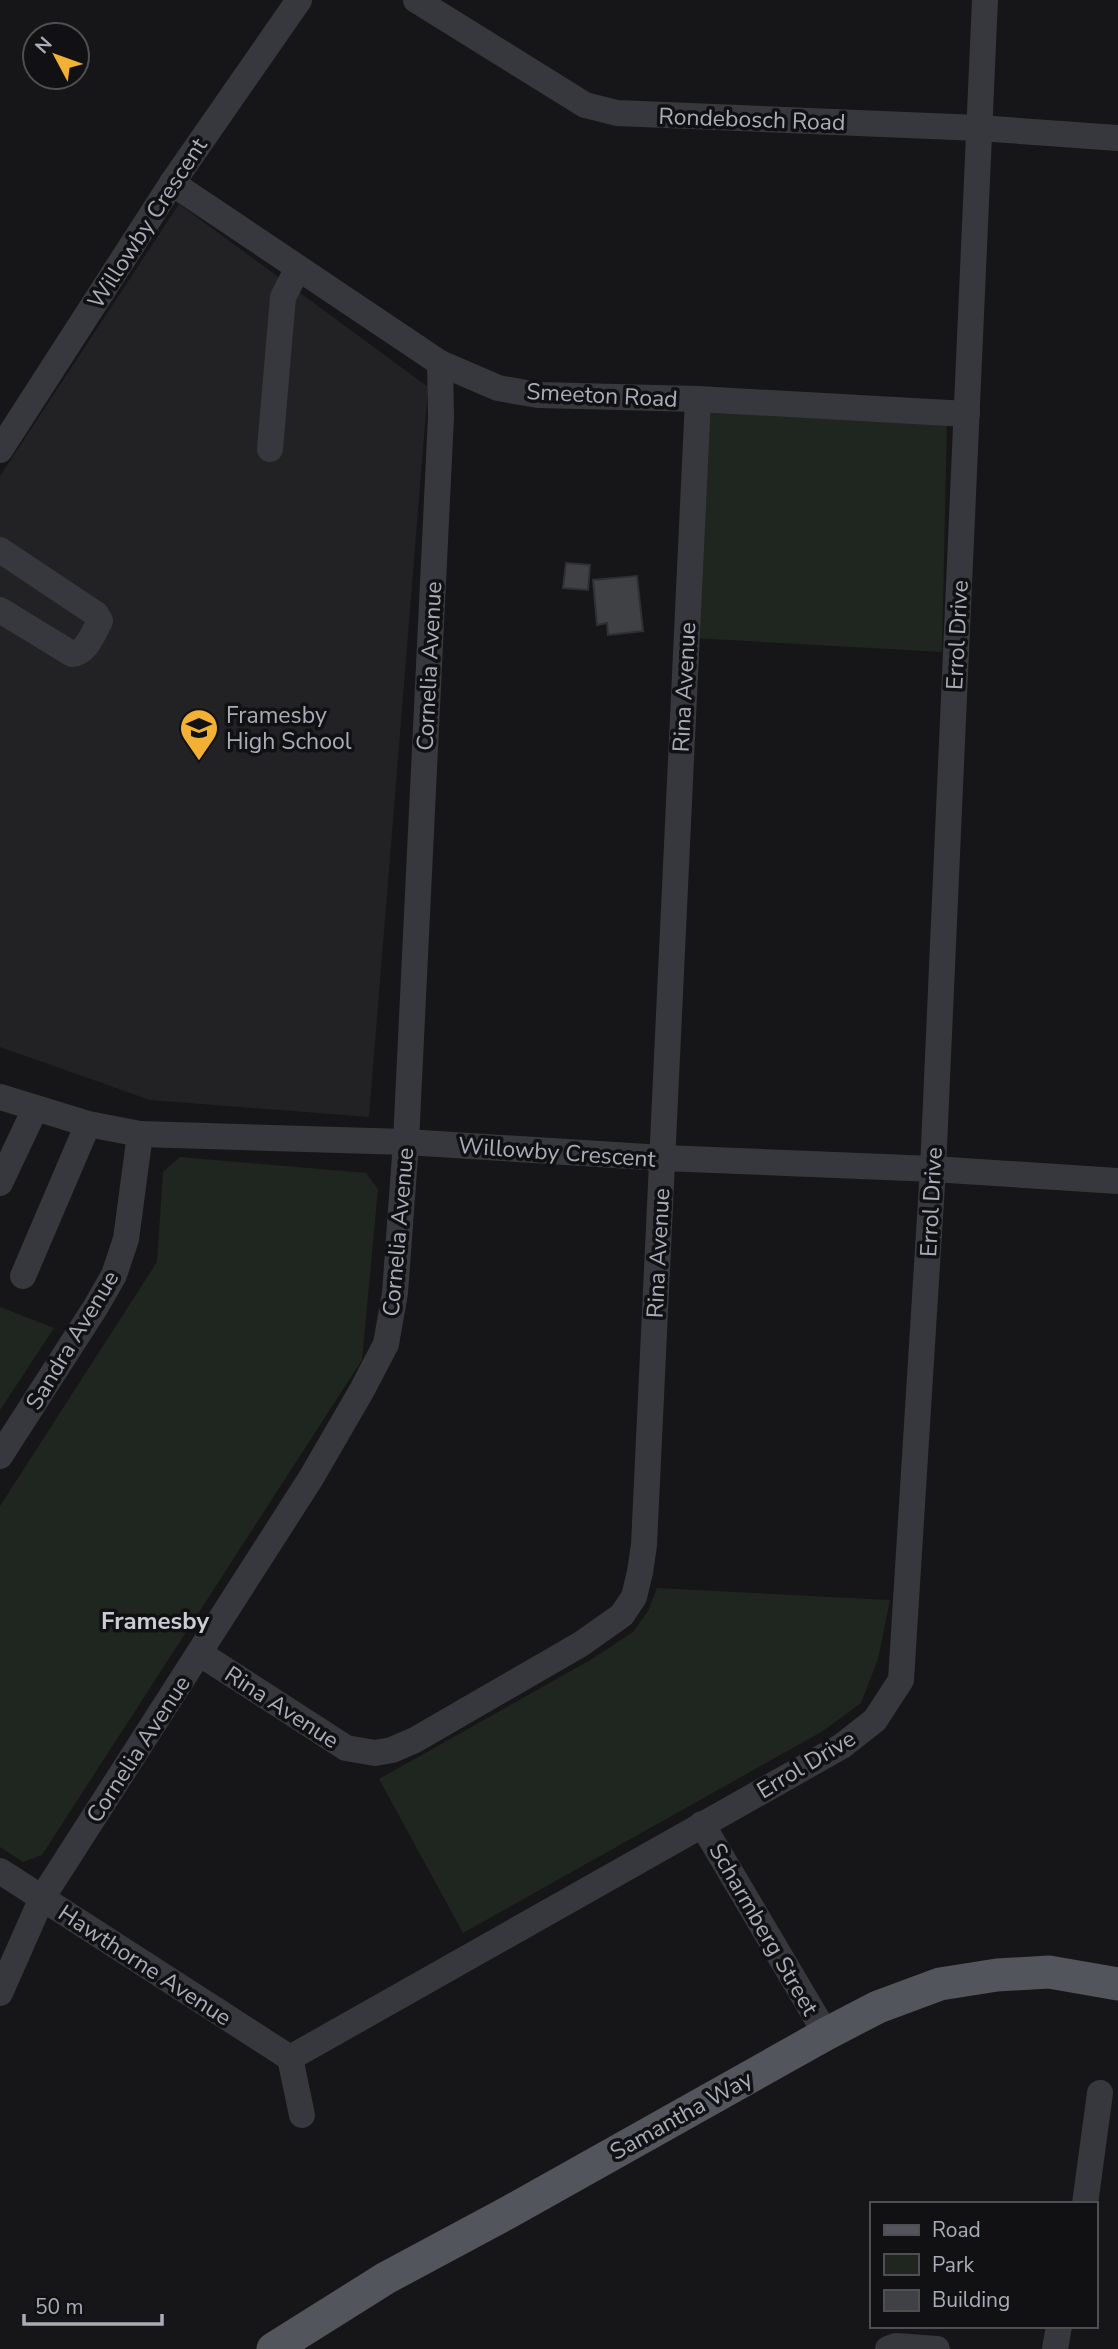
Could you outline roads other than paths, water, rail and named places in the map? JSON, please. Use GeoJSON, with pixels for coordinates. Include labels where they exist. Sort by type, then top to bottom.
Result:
{"type":"FeatureCollection","features":[{"type":"Feature","properties":{"kind":"main road","name":"Samantha Way"},"geometry":{"type":"LineString","coordinates":[[273,2349],[386,2278],[878,2007],[940,1984],[997,1975],[1049,1972],[1118,1984]]}},
{"type":"Feature","properties":{"kind":"street","name":"Willowby Crescent"},"geometry":{"type":"LineString","coordinates":[[0,450],[172,183],[299,0]]}},
{"type":"Feature","properties":{"kind":"street","name":"Rondebosch Road"},"geometry":{"type":"LineString","coordinates":[[416,0],[585,104],[617,113],[979,128],[1118,138]]}},
{"type":"Feature","properties":{"kind":"street","name":"Errol Drive"},"geometry":{"type":"LineString","coordinates":[[290,2059],[842,1746],[875,1720],[901,1681],[933,1170],[985,0]]}},
{"type":"Feature","properties":{"kind":"street","name":"Smeeton Road"},"geometry":{"type":"LineString","coordinates":[[172,183],[440,363],[498,388],[538,395],[698,399],[967,414]]}},
{"type":"Feature","properties":{"kind":"street"},"geometry":{"type":"LineString","coordinates":[[270,449],[283,297],[298,268]]}},
{"type":"Feature","properties":{"kind":"street","name":"Cornelia Avenue"},"geometry":{"type":"LineString","coordinates":[[0,1993],[42,1898],[311,1478],[386,1344],[395,1293],[407,1142],[441,431],[440,363]]}},
{"type":"Feature","properties":{"kind":"street","name":"Rina Avenue"},"geometry":{"type":"LineString","coordinates":[[199,1653],[346,1748],[375,1753],[392,1750],[415,1740],[581,1644],[622,1615],[634,1597],[644,1545],[698,399]]}},
{"type":"Feature","properties":{"kind":"street"},"geometry":{"type":"LineString","coordinates":[[0,550],[96,614],[100,621],[83,651],[72,654],[0,610]]}},
{"type":"Feature","properties":{"kind":"street","name":"Willowby Crescent"},"geometry":{"type":"LineString","coordinates":[[0,1097],[88,1124],[140,1134],[407,1142],[1118,1181]]}},
{"type":"Feature","properties":{"kind":"street"},"geometry":{"type":"LineString","coordinates":[[0,1183],[35,1109]]}},
{"type":"Feature","properties":{"kind":"street"},"geometry":{"type":"LineString","coordinates":[[23,1276],[88,1124]]}},
{"type":"Feature","properties":{"kind":"street","name":"Sandra Avenue"},"geometry":{"type":"LineString","coordinates":[[0,1456],[114,1275],[126,1239],[140,1134]]}},
{"type":"Feature","properties":{"kind":"street","name":"Scharmberg Street"},"geometry":{"type":"LineString","coordinates":[[702,1824],[826,2034]]}},
{"type":"Feature","properties":{"kind":"street","name":"Hawthorne Avenue"},"geometry":{"type":"LineString","coordinates":[[0,1871],[290,2059]]}},
{"type":"Feature","properties":{"kind":"street"},"geometry":{"type":"LineString","coordinates":[[290,2059],[302,2115]]}},
{"type":"Feature","properties":{"kind":"street"},"geometry":{"type":"LineString","coordinates":[[1085,2202],[1100,2092]]}},
{"type":"Feature","properties":{"kind":"street"},"geometry":{"type":"LineString","coordinates":[[1055,2349],[1059,2328]]}},
{"type":"Feature","properties":{"kind":"street"},"geometry":{"type":"LineString","coordinates":[[888,2349],[896,2346],[937,2349]]}},
{"type":"Feature","properties":{"kind":"place","name":"Framesby High School"},"geometry":{"type":"Point","coordinates":[199,762]}},
{"type":"Feature","properties":{"kind":"district","name":"Framesby"},"geometry":{"type":"Point","coordinates":[155,1621]}}]}
